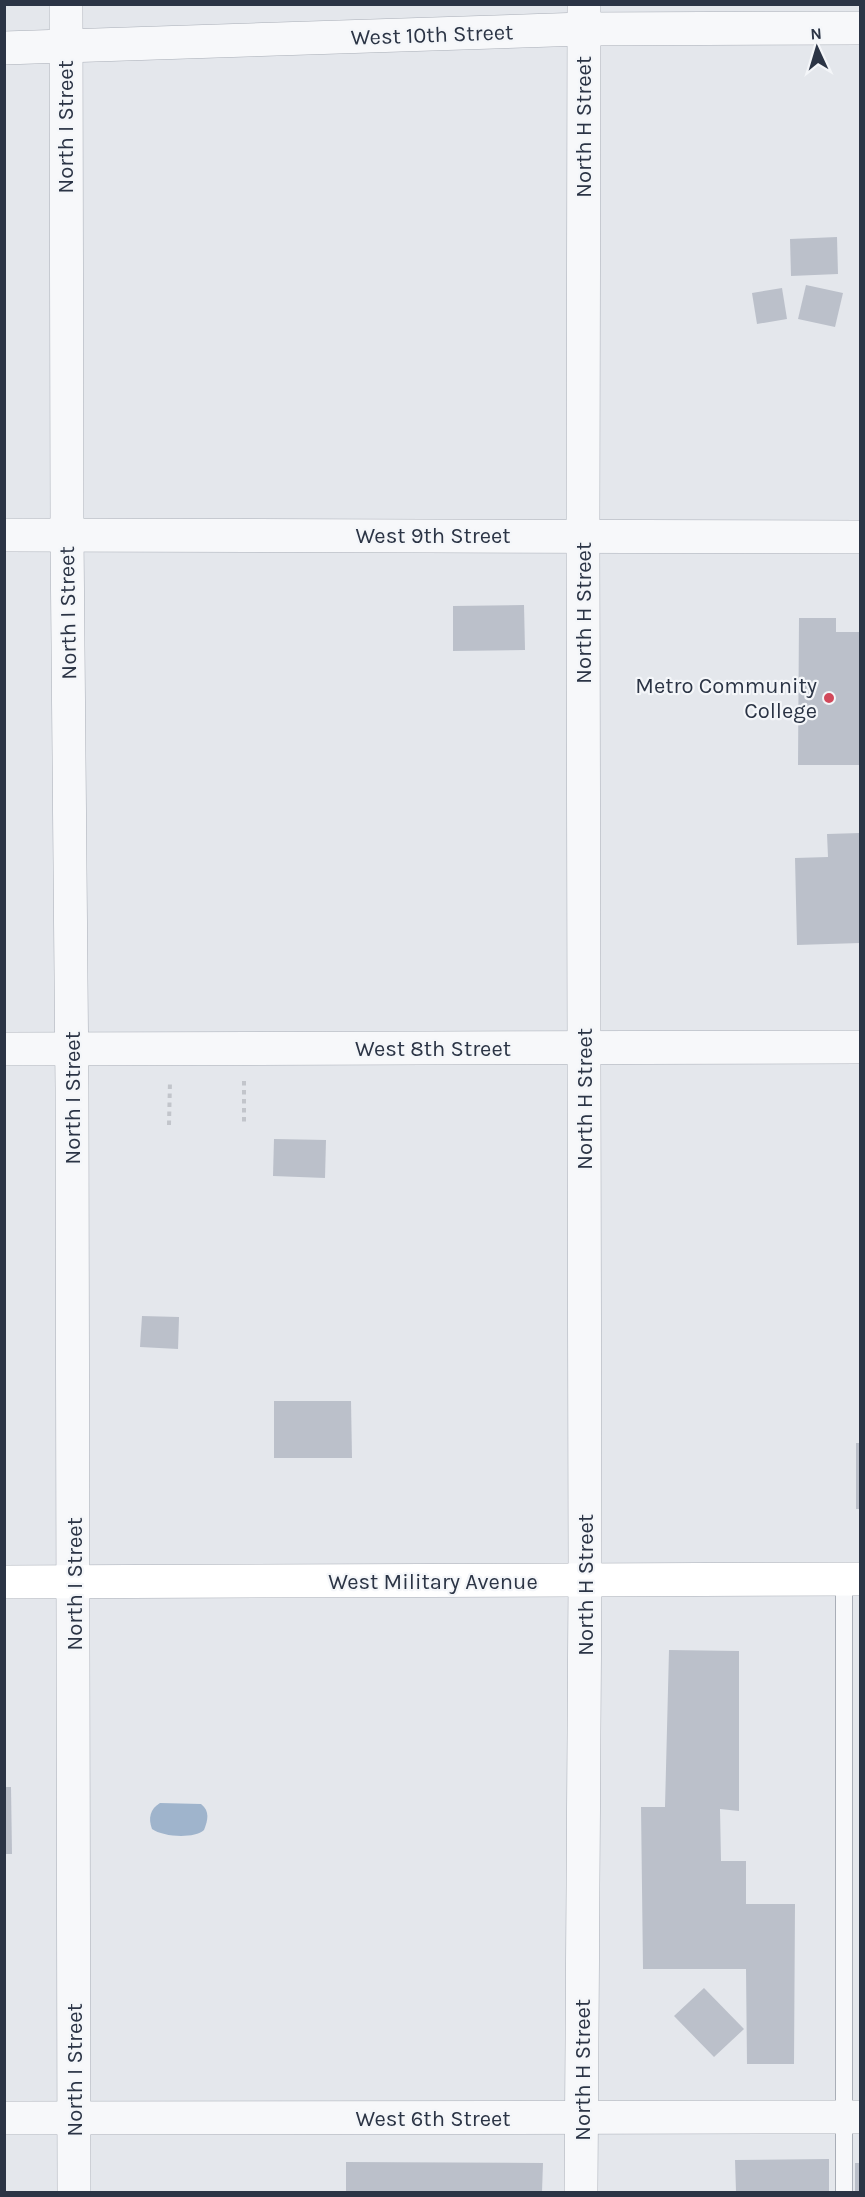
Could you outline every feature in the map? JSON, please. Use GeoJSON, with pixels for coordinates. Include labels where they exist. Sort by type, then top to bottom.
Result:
{"type":"FeatureCollection","features":[{"type":"Feature","properties":{"kind":"main road","name":"West Military Avenue"},"geometry":{"type":"LineString","coordinates":[[4,1581],[852,1579]]}},
{"type":"Feature","properties":{"kind":"street","name":"North I Street"},"geometry":{"type":"LineString","coordinates":[[66,4],[74,1581],[74,2193]]}},
{"type":"Feature","properties":{"kind":"street","name":"West 10th Street"},"geometry":{"type":"LineString","coordinates":[[4,48],[65,47],[583,17],[861,28]]}},
{"type":"Feature","properties":{"kind":"street","name":"North H Street"},"geometry":{"type":"LineString","coordinates":[[581,2193],[585,1581],[583,17]]}},
{"type":"Feature","properties":{"kind":"street","name":"West 9th Street"},"geometry":{"type":"LineString","coordinates":[[4,535],[861,537]]}},
{"type":"Feature","properties":{"kind":"street","name":"West 8th Street"},"geometry":{"type":"LineString","coordinates":[[4,1049],[861,1047]]}},
{"type":"Feature","properties":{"kind":"street","name":"West 6th Street"},"geometry":{"type":"LineString","coordinates":[[4,2118],[853,2117]]}},
{"type":"Feature","properties":{"kind":"lane"},"geometry":{"type":"LineString","coordinates":[[844,2193],[853,2117],[852,1579]]}},
{"type":"Feature","properties":{"kind":"path"},"geometry":{"type":"LineString","coordinates":[[244,1078],[244,1126]]}},
{"type":"Feature","properties":{"kind":"path"},"geometry":{"type":"LineString","coordinates":[[169,1125],[170,1079]]}},
{"type":"Feature","properties":{"kind":"water"},"geometry":{"type":"Polygon","coordinates":[[[160,1803],[201,1804],[207,1816],[204,1830],[193,1835],[178,1836],[163,1834],[152,1829],[151,1814],[160,1803]]]}},
{"type":"Feature","properties":{"kind":"building"},"geometry":{"type":"Polygon","coordinates":[[[837,237],[838,274],[791,276],[790,239],[837,237]]]}},
{"type":"Feature","properties":{"kind":"building"},"geometry":{"type":"Polygon","coordinates":[[[806,285],[843,293],[835,327],[798,319],[806,285]]]}},
{"type":"Feature","properties":{"kind":"building"},"geometry":{"type":"Polygon","coordinates":[[[782,288],[787,319],[757,324],[752,293],[782,288]]]}},
{"type":"Feature","properties":{"kind":"building"},"geometry":{"type":"Polygon","coordinates":[[[524,605],[525,650],[453,651],[453,606],[524,605]]]}},
{"type":"Feature","properties":{"kind":"building","name":"Metro Community College"},"geometry":{"type":"Polygon","coordinates":[[[799,618],[836,618],[836,632],[860,632],[860,765],[798,765],[799,618]]]}},
{"type":"Feature","properties":{"kind":"building"},"geometry":{"type":"Polygon","coordinates":[[[860,833],[860,943],[797,945],[795,858],[828,857],[827,834],[860,833]]]}},
{"type":"Feature","properties":{"kind":"building"},"geometry":{"type":"Polygon","coordinates":[[[274,1139],[326,1140],[325,1178],[273,1176],[274,1139]]]}},
{"type":"Feature","properties":{"kind":"building"},"geometry":{"type":"Polygon","coordinates":[[[142,1316],[179,1317],[178,1349],[140,1347],[142,1316]]]}},
{"type":"Feature","properties":{"kind":"building"},"geometry":{"type":"Polygon","coordinates":[[[274,1401],[351,1401],[352,1458],[274,1458],[274,1401]]]}},
{"type":"Feature","properties":{"kind":"building"},"geometry":{"type":"Polygon","coordinates":[[[856,1443],[860,1443],[860,1509],[856,1509],[856,1443]]]}},
{"type":"Feature","properties":{"kind":"building"},"geometry":{"type":"Polygon","coordinates":[[[669,1650],[739,1651],[739,1811],[720,1809],[721,1861],[746,1861],[746,1904],[795,1904],[794,2064],[747,2064],[746,1969],[643,1969],[641,1807],[665,1807],[669,1650]]]}},
{"type":"Feature","properties":{"kind":"building"},"geometry":{"type":"Polygon","coordinates":[[[4,1787],[11,1787],[12,1854],[4,1854],[4,1787]]]}},
{"type":"Feature","properties":{"kind":"building"},"geometry":{"type":"Polygon","coordinates":[[[704,1988],[744,2029],[714,2057],[674,2016],[704,1988]]]}},
{"type":"Feature","properties":{"kind":"building"},"geometry":{"type":"Polygon","coordinates":[[[829,2159],[829,2192],[736,2192],[735,2160],[829,2159]]]}},
{"type":"Feature","properties":{"kind":"building"},"geometry":{"type":"Polygon","coordinates":[[[346,2162],[543,2163],[542,2192],[346,2192],[346,2162]]]}},
{"type":"Feature","properties":{"kind":"building"},"geometry":{"type":"Polygon","coordinates":[[[855,2163],[860,2163],[860,2192],[855,2192],[855,2163]]]}},
{"type":"Feature","properties":{"kind":"place","name":"Metro Community College"},"geometry":{"type":"Point","coordinates":[829,698]}}]}
